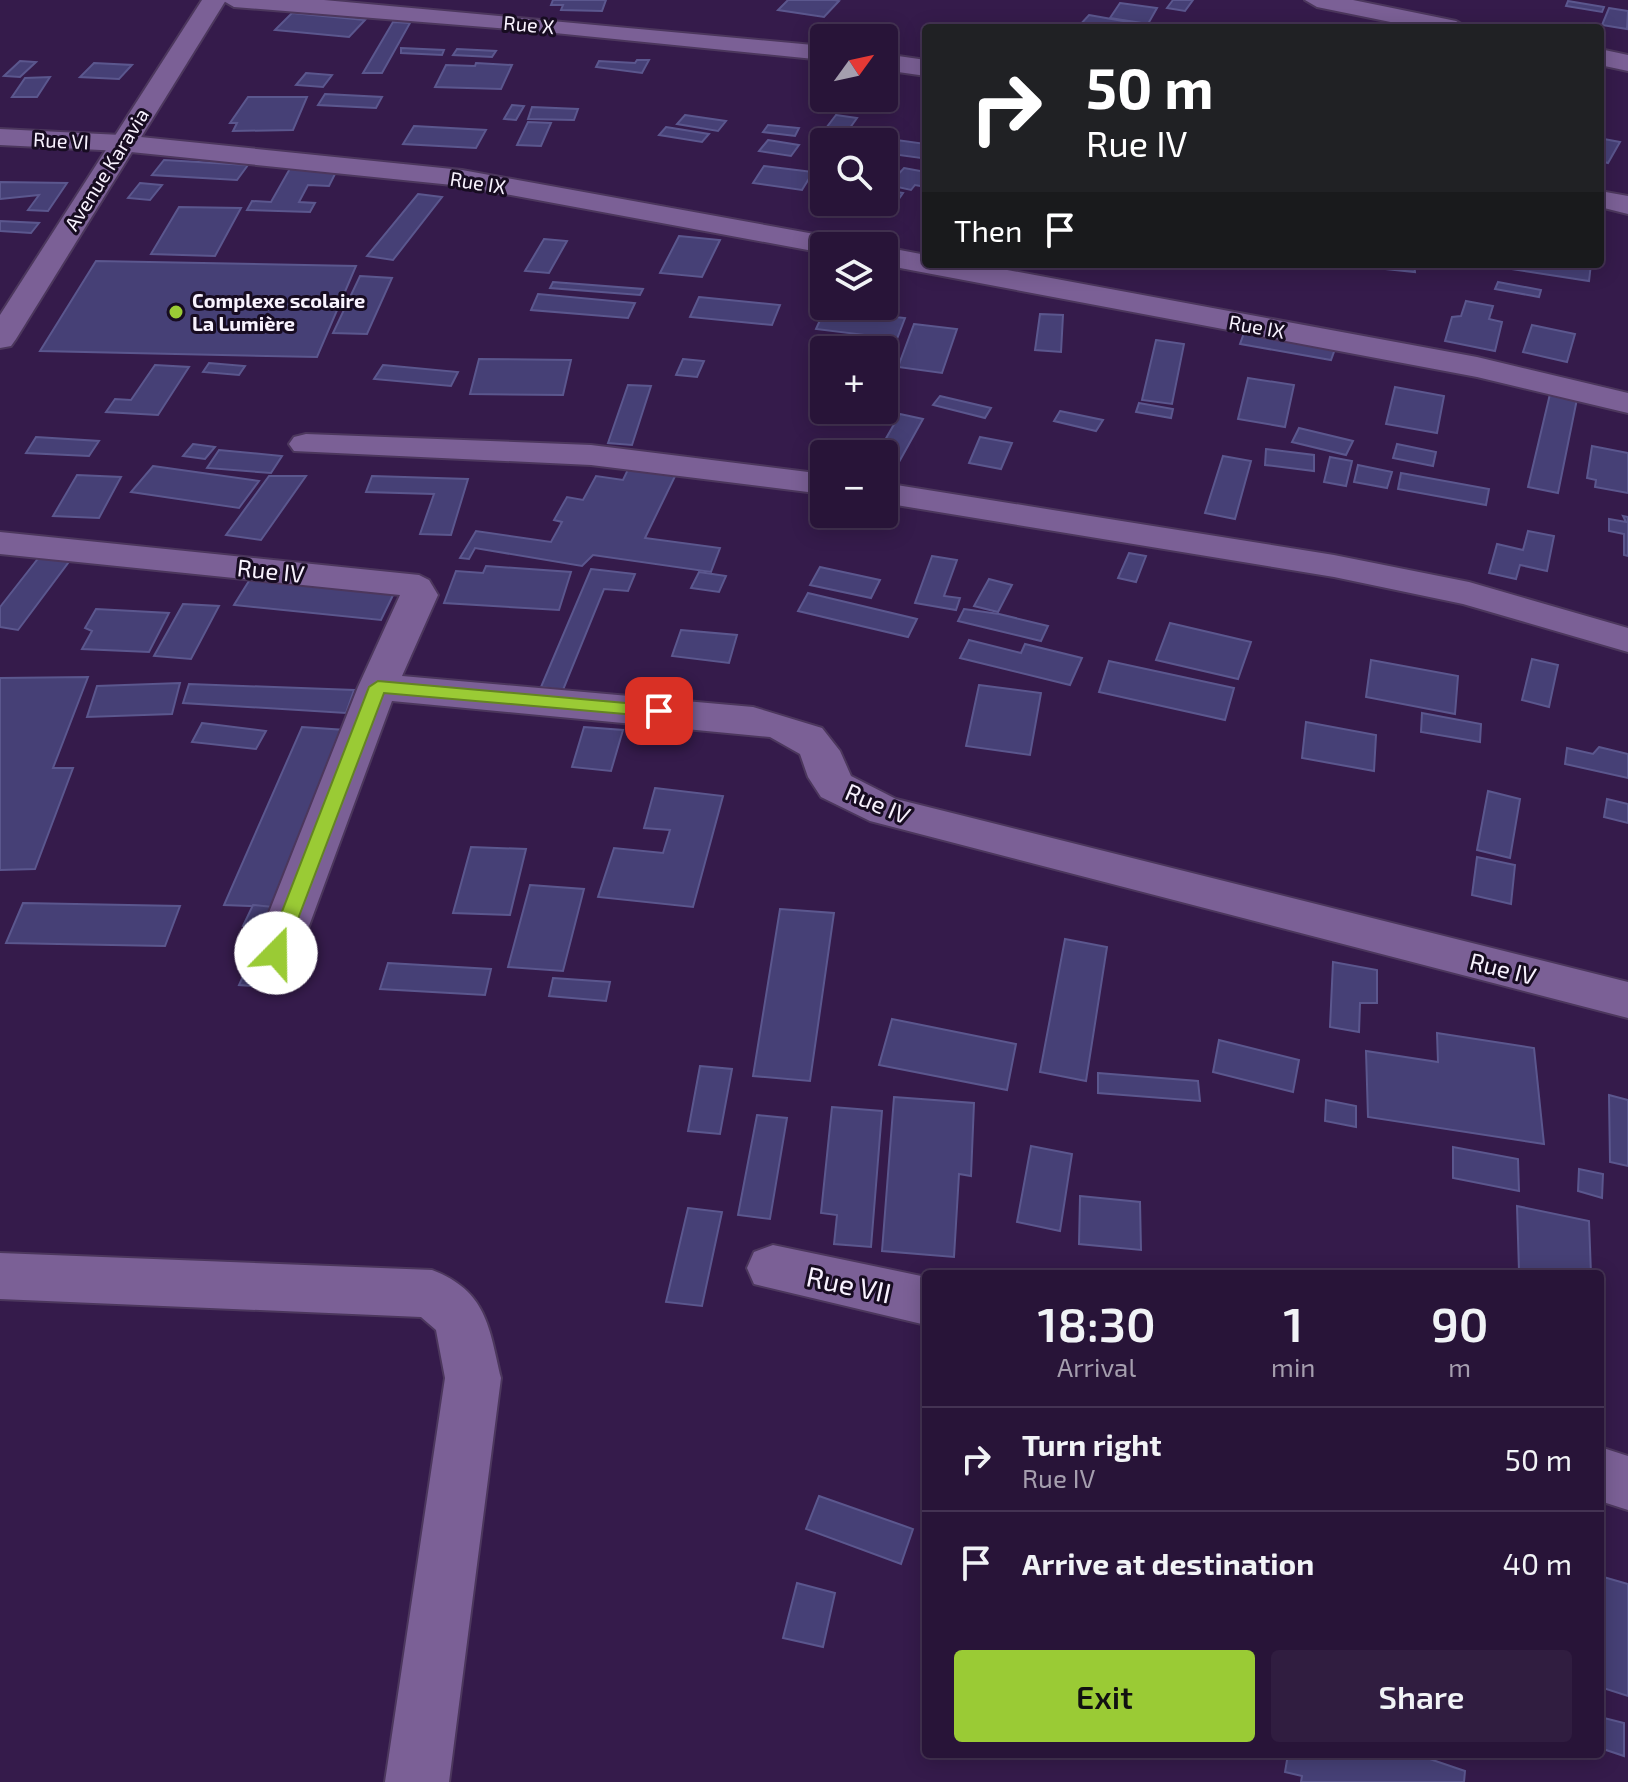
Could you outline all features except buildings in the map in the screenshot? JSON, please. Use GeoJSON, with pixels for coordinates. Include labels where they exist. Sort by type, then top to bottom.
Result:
{"type":"FeatureCollection","features":[{"type":"Feature","properties":{"kind":"street","name":"Avenue Karavia"},"geometry":{"type":"LineString","coordinates":[[3,329],[214,0]]}},
{"type":"Feature","properties":{"kind":"street","name":"Rue X"},"geometry":{"type":"LineString","coordinates":[[234,0],[535,24],[810,52]]}},
{"type":"Feature","properties":{"kind":"street"},"geometry":{"type":"LineString","coordinates":[[1317,0],[1436,24]]}},
{"type":"Feature","properties":{"kind":"street"},"geometry":{"type":"LineString","coordinates":[[1604,58],[1628,63]]}},
{"type":"Feature","properties":{"kind":"street"},"geometry":{"type":"LineString","coordinates":[[898,64],[922,67]]}},
{"type":"Feature","properties":{"kind":"street","name":"Rue VI"},"geometry":{"type":"LineString","coordinates":[[0,137],[121,143]]}},
{"type":"Feature","properties":{"kind":"street","name":"Rue IX"},"geometry":{"type":"LineString","coordinates":[[121,143],[462,178],[810,242]]}},
{"type":"Feature","properties":{"kind":"street"},"geometry":{"type":"LineString","coordinates":[[1604,200],[1628,205]]}},
{"type":"Feature","properties":{"kind":"street","name":"Rue IX"},"geometry":{"type":"LineString","coordinates":[[898,259],[922,263]]}},
{"type":"Feature","properties":{"kind":"street","name":"Rue IX"},"geometry":{"type":"LineString","coordinates":[[948,268],[1477,367],[1628,403]]}},
{"type":"Feature","properties":{"kind":"street"},"geometry":{"type":"LineString","coordinates":[[306,444],[591,455],[810,482]]}},
{"type":"Feature","properties":{"kind":"street"},"geometry":{"type":"LineString","coordinates":[[898,495],[1334,566],[1469,594],[1628,640]]}},
{"type":"Feature","properties":{"kind":"street","name":"Rue IV"},"geometry":{"type":"LineString","coordinates":[[0,543],[412,585],[419,595],[378,687],[766,723],[810,742],[820,751],[830,780],[851,797],[885,811],[1628,1000]]}},
{"type":"Feature","properties":{"kind":"street"},"geometry":{"type":"LineString","coordinates":[[276,953],[378,687]]}},
{"type":"Feature","properties":{"kind":"street","name":"Rue VII"},"geometry":{"type":"LineString","coordinates":[[773,1268],[922,1300]]}},
{"type":"Feature","properties":{"kind":"street"},"geometry":{"type":"LineString","coordinates":[[0,1276],[432,1294],[460,1318],[473,1378],[417,1782]]}},
{"type":"Feature","properties":{"kind":"street"},"geometry":{"type":"LineString","coordinates":[[1604,1475],[1628,1483]]}},
{"type":"Feature","properties":{"kind":"place","name":"Complexe scolaire La Lumière"},"geometry":{"type":"Point","coordinates":[176,312]}},
{"type":"Feature","properties":{"kind":"route"},"geometry":{"type":"LineString","coordinates":[[276,953],[378,687],[659,711]]}}]}
